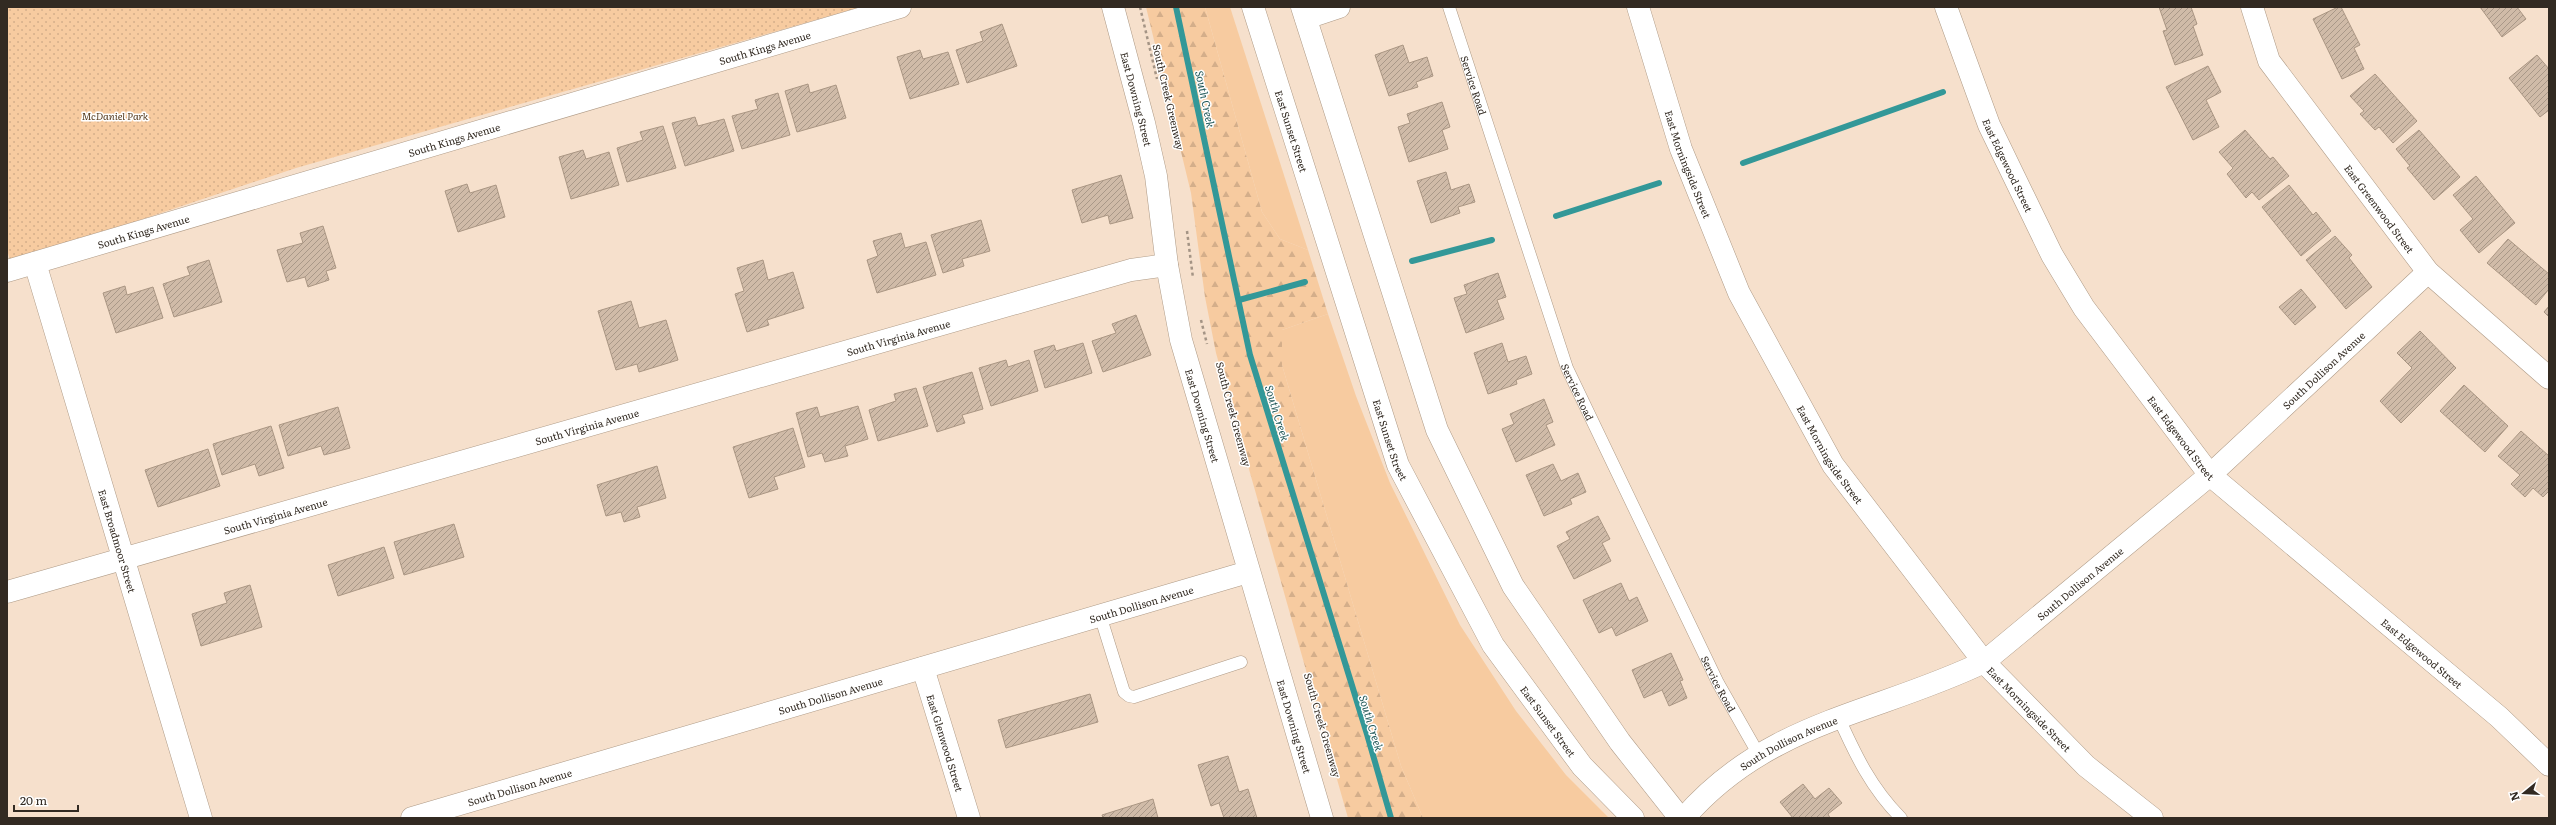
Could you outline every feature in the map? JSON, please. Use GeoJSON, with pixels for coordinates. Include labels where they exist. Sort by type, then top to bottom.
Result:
{"type":"FeatureCollection","features":[{"type":"Feature","properties":{"kind":"street","name":"South Kings Avenue"},"geometry":{"type":"LineString","coordinates":[[7,271],[900,7]]}},
{"type":"Feature","properties":{"kind":"street","name":"East Downing Street"},"geometry":{"type":"LineString","coordinates":[[1113,7],[1142,115],[1156,176],[1167,265],[1183,347],[1248,572],[1322,818]]}},
{"type":"Feature","properties":{"kind":"street","name":"East Sunset Street"},"geometry":{"type":"LineString","coordinates":[[1253,7],[1398,464],[1493,645],[1582,766],[1633,818]]}},
{"type":"Feature","properties":{"kind":"street"},"geometry":{"type":"LineString","coordinates":[[1339,7],[1304,13],[1438,430],[1513,586],[1620,742],[1680,818]]}},
{"type":"Feature","properties":{"kind":"street","name":"East Morningside Street"},"geometry":{"type":"LineString","coordinates":[[1638,7],[1682,149],[1738,294],[1833,465],[1984,662],[2086,766],[2152,818]]}},
{"type":"Feature","properties":{"kind":"street","name":"East Edgewood Street"},"geometry":{"type":"LineString","coordinates":[[1946,7],[1989,125],[2052,255],[2084,308],[2210,475],[2499,717],[2549,765]]}},
{"type":"Feature","properties":{"kind":"street","name":"East Greenwood Street"},"geometry":{"type":"LineString","coordinates":[[2252,7],[2269,61],[2428,272],[2549,378]]}},
{"type":"Feature","properties":{"kind":"street","name":"East Broadmoor Street"},"geometry":{"type":"LineString","coordinates":[[35,263],[201,818]]}},
{"type":"Feature","properties":{"kind":"street","name":"South Virginia Avenue"},"geometry":{"type":"LineString","coordinates":[[7,592],[1131,270],[1167,265]]}},
{"type":"Feature","properties":{"kind":"street","name":"South Dollison Avenue"},"geometry":{"type":"LineString","coordinates":[[1684,818],[1701,799],[1759,755],[1784,740],[1838,716],[1950,678],[1984,662],[2210,475],[2428,272]]}},
{"type":"Feature","properties":{"kind":"street","name":"South Dollison Avenue"},"geometry":{"type":"LineString","coordinates":[[412,818],[1248,572]]}},
{"type":"Feature","properties":{"kind":"street","name":"East Glenwood Street"},"geometry":{"type":"LineString","coordinates":[[923,668],[969,818]]}},
{"type":"Feature","properties":{"kind":"lane","name":"Service Road"},"geometry":{"type":"LineString","coordinates":[[1449,7],[1567,368],[1718,683],[1759,755]]}},
{"type":"Feature","properties":{"kind":"lane"},"geometry":{"type":"LineString","coordinates":[[1100,616],[1124,692],[1129,696],[1134,697],[1241,662]]}},
{"type":"Feature","properties":{"kind":"lane"},"geometry":{"type":"LineString","coordinates":[[1838,716],[1868,779],[1883,800],[1901,818]]}},
{"type":"Feature","properties":{"kind":"path","name":"South Creek Greenway"},"geometry":{"type":"LineString","coordinates":[[1140,7],[1157,82]]}},
{"type":"Feature","properties":{"kind":"path"},"geometry":{"type":"LineString","coordinates":[[1186,224],[1194,284]]}},
{"type":"Feature","properties":{"kind":"path"},"geometry":{"type":"LineString","coordinates":[[1200,314],[1207,346]]}},
{"type":"Feature","properties":{"kind":"green space","name":"McDaniel Park"},"geometry":{"type":"Polygon","coordinates":[[[7,7],[861,7],[296,168],[11,263],[7,250],[7,7]]]}},
{"type":"Feature","properties":{"kind":"green space"},"geometry":{"type":"Polygon","coordinates":[[[1146,7],[1205,7],[1262,212],[1280,239],[1308,250],[1328,314],[1282,330],[1282,365],[1401,766],[1423,818],[1348,818],[1216,353],[1205,297],[1191,193],[1146,7]]]}},
{"type":"Feature","properties":{"kind":"green space"},"geometry":{"type":"Polygon","coordinates":[[[1205,7],[1230,7],[1308,250],[1280,239],[1262,212],[1205,7]]]}},
{"type":"Feature","properties":{"kind":"green space"},"geometry":{"type":"Polygon","coordinates":[[[1328,314],[1356,396],[1390,483],[1460,625],[1516,711],[1566,775],[1609,818],[1423,818],[1401,766],[1282,365],[1282,330],[1328,314]]]}},
{"type":"Feature","properties":{"kind":"building"},"geometry":{"type":"Polygon","coordinates":[[[2159,7],[2191,7],[2197,24],[2193,26],[2203,55],[2175,65],[2163,31],[2167,30],[2159,7]]]}},
{"type":"Feature","properties":{"kind":"building"},"geometry":{"type":"Polygon","coordinates":[[[2341,7],[2360,45],[2354,48],[2364,69],[2342,79],[2313,19],[2341,7]]]}},
{"type":"Feature","properties":{"kind":"building"},"geometry":{"type":"Polygon","coordinates":[[[2480,7],[2517,7],[2526,19],[2502,37],[2480,7]]]}},
{"type":"Feature","properties":{"kind":"building"},"geometry":{"type":"Polygon","coordinates":[[[1002,24],[1017,66],[967,83],[956,50],[983,41],[980,32],[1002,24]]]}},
{"type":"Feature","properties":{"kind":"building"},"geometry":{"type":"Polygon","coordinates":[[[1403,45],[1409,63],[1427,57],[1433,76],[1416,82],[1418,87],[1389,96],[1375,55],[1403,45]]]}},
{"type":"Feature","properties":{"kind":"building"},"geometry":{"type":"Polygon","coordinates":[[[920,50],[923,59],[948,52],[959,84],[910,99],[897,57],[920,50]]]}},
{"type":"Feature","properties":{"kind":"building"},"geometry":{"type":"Polygon","coordinates":[[[2537,55],[2549,69],[2549,110],[2540,117],[2509,78],[2537,55]]]}},
{"type":"Feature","properties":{"kind":"building"},"geometry":{"type":"Polygon","coordinates":[[[2208,66],[2221,92],[2206,100],[2219,127],[2193,140],[2166,87],[2208,66]]]}},
{"type":"Feature","properties":{"kind":"building"},"geometry":{"type":"Polygon","coordinates":[[[2375,74],[2417,121],[2393,143],[2379,127],[2375,130],[2360,114],[2364,111],[2350,96],[2375,74]]]}},
{"type":"Feature","properties":{"kind":"building"},"geometry":{"type":"Polygon","coordinates":[[[808,84],[810,93],[836,85],[846,118],[797,132],[785,91],[808,84]]]}},
{"type":"Feature","properties":{"kind":"building"},"geometry":{"type":"Polygon","coordinates":[[[778,93],[790,135],[742,149],[732,116],[758,109],[755,100],[778,93]]]}},
{"type":"Feature","properties":{"kind":"building"},"geometry":{"type":"Polygon","coordinates":[[[1442,102],[1450,127],[1442,130],[1448,149],[1409,162],[1398,127],[1410,123],[1407,114],[1442,102]]]}},
{"type":"Feature","properties":{"kind":"building"},"geometry":{"type":"Polygon","coordinates":[[[695,117],[698,126],[724,119],[734,151],[685,166],[672,123],[695,117]]]}},
{"type":"Feature","properties":{"kind":"building"},"geometry":{"type":"Polygon","coordinates":[[[663,126],[676,168],[627,182],[617,148],[643,140],[640,132],[663,126]]]}},
{"type":"Feature","properties":{"kind":"building"},"geometry":{"type":"Polygon","coordinates":[[[2245,130],[2270,159],[2273,157],[2289,176],[2259,200],[2252,192],[2246,198],[2227,174],[2233,168],[2219,152],[2245,130]]]}},
{"type":"Feature","properties":{"kind":"building"},"geometry":{"type":"Polygon","coordinates":[[[2419,130],[2460,177],[2434,200],[2407,168],[2410,166],[2396,149],[2419,130]]]}},
{"type":"Feature","properties":{"kind":"building"},"geometry":{"type":"Polygon","coordinates":[[[583,150],[586,159],[609,152],[619,185],[571,199],[559,157],[583,150]]]}},
{"type":"Feature","properties":{"kind":"building"},"geometry":{"type":"Polygon","coordinates":[[[1446,172],[1451,190],[1469,184],[1475,202],[1458,207],[1460,213],[1431,223],[1417,181],[1446,172]]]}},
{"type":"Feature","properties":{"kind":"building"},"geometry":{"type":"Polygon","coordinates":[[[1121,175],[1133,218],[1110,224],[1108,215],[1082,223],[1072,190],[1121,175]]]}},
{"type":"Feature","properties":{"kind":"building"},"geometry":{"type":"Polygon","coordinates":[[[2476,176],[2515,223],[2479,253],[2460,230],[2473,219],[2453,195],[2476,176]]]}},
{"type":"Feature","properties":{"kind":"building"},"geometry":{"type":"Polygon","coordinates":[[[467,184],[470,193],[496,185],[505,217],[458,232],[445,191],[467,184]]]}},
{"type":"Feature","properties":{"kind":"building"},"geometry":{"type":"Polygon","coordinates":[[[2289,185],[2313,215],[2316,212],[2331,231],[2301,256],[2262,207],[2289,185]]]}},
{"type":"Feature","properties":{"kind":"building"},"geometry":{"type":"Polygon","coordinates":[[[981,220],[990,251],[962,259],[964,266],[943,273],[931,235],[981,220]]]}},
{"type":"Feature","properties":{"kind":"building"},"geometry":{"type":"Polygon","coordinates":[[[323,226],[336,268],[326,271],[329,280],[308,287],[305,277],[287,282],[277,250],[303,243],[300,233],[323,226]]]}},
{"type":"Feature","properties":{"kind":"building"},"geometry":{"type":"Polygon","coordinates":[[[901,233],[905,248],[926,242],[936,275],[877,293],[867,260],[878,256],[873,241],[901,233]]]}},
{"type":"Feature","properties":{"kind":"building"},"geometry":{"type":"Polygon","coordinates":[[[2335,236],[2352,255],[2349,258],[2372,287],[2346,309],[2306,260],[2335,236]]]}},
{"type":"Feature","properties":{"kind":"building"},"geometry":{"type":"Polygon","coordinates":[[[2508,239],[2549,274],[2549,289],[2536,305],[2487,263],[2508,239]]]}},
{"type":"Feature","properties":{"kind":"building"},"geometry":{"type":"Polygon","coordinates":[[[209,260],[222,302],[174,317],[163,284],[190,275],[187,267],[209,260]]]}},
{"type":"Feature","properties":{"kind":"building"},"geometry":{"type":"Polygon","coordinates":[[[763,260],[768,280],[793,272],[804,308],[767,320],[769,325],[747,332],[735,294],[744,291],[737,268],[763,260]]]}},
{"type":"Feature","properties":{"kind":"building"},"geometry":{"type":"Polygon","coordinates":[[[1498,273],[1506,297],[1497,300],[1504,319],[1466,333],[1454,298],[1467,294],[1464,285],[1498,273]]]}},
{"type":"Feature","properties":{"kind":"building"},"geometry":{"type":"Polygon","coordinates":[[[125,286],[127,295],[153,287],[163,318],[116,333],[103,293],[125,286]]]}},
{"type":"Feature","properties":{"kind":"building"},"geometry":{"type":"Polygon","coordinates":[[[2301,289],[2316,307],[2295,325],[2279,307],[2301,289]]]}},
{"type":"Feature","properties":{"kind":"building"},"geometry":{"type":"Polygon","coordinates":[[[631,301],[639,328],[666,320],[678,360],[639,372],[637,364],[616,370],[598,311],[631,301]]]}},
{"type":"Feature","properties":{"kind":"building"},"geometry":{"type":"Polygon","coordinates":[[[2549,306],[2549,317],[2544,312],[2549,306]]]}},
{"type":"Feature","properties":{"kind":"building"},"geometry":{"type":"Polygon","coordinates":[[[1136,315],[1151,355],[1103,372],[1092,341],[1116,333],[1112,324],[1136,315]]]}},
{"type":"Feature","properties":{"kind":"building"},"geometry":{"type":"Polygon","coordinates":[[[2420,331],[2456,368],[2401,423],[2380,401],[2412,368],[2397,353],[2420,331]]]}},
{"type":"Feature","properties":{"kind":"building"},"geometry":{"type":"Polygon","coordinates":[[[1083,343],[1092,373],[1045,388],[1034,351],[1054,345],[1056,351],[1083,343]]]}},
{"type":"Feature","properties":{"kind":"building"},"geometry":{"type":"Polygon","coordinates":[[[1502,343],[1508,362],[1526,356],[1532,374],[1516,380],[1517,384],[1488,394],[1474,353],[1502,343]]]}},
{"type":"Feature","properties":{"kind":"building"},"geometry":{"type":"Polygon","coordinates":[[[1006,360],[1008,367],[1029,360],[1038,391],[991,406],[979,368],[1006,360]]]}},
{"type":"Feature","properties":{"kind":"building"},"geometry":{"type":"Polygon","coordinates":[[[972,372],[983,409],[962,415],[965,423],[937,432],[923,387],[972,372]]]}},
{"type":"Feature","properties":{"kind":"building"},"geometry":{"type":"Polygon","coordinates":[[[2464,385],[2508,426],[2485,452],[2440,411],[2464,385]]]}},
{"type":"Feature","properties":{"kind":"building"},"geometry":{"type":"Polygon","coordinates":[[[916,388],[928,426],[878,441],[869,410],[896,401],[894,394],[916,388]]]}},
{"type":"Feature","properties":{"kind":"building"},"geometry":{"type":"Polygon","coordinates":[[[1544,399],[1553,422],[1546,425],[1555,445],[1516,462],[1502,429],[1514,424],[1510,414],[1544,399]]]}},
{"type":"Feature","properties":{"kind":"building"},"geometry":{"type":"Polygon","coordinates":[[[858,406],[868,439],[845,446],[848,456],[825,462],[822,453],[808,457],[796,413],[817,407],[820,417],[858,406]]]}},
{"type":"Feature","properties":{"kind":"building"},"geometry":{"type":"Polygon","coordinates":[[[338,407],[350,448],[324,455],[321,446],[288,456],[279,425],[338,407]]]}},
{"type":"Feature","properties":{"kind":"building"},"geometry":{"type":"Polygon","coordinates":[[[271,426],[284,468],[259,476],[255,464],[222,475],[213,444],[271,426]]]}},
{"type":"Feature","properties":{"kind":"building"},"geometry":{"type":"Polygon","coordinates":[[[793,428],[805,467],[774,477],[778,489],[749,498],[733,447],[793,428]]]}},
{"type":"Feature","properties":{"kind":"building"},"geometry":{"type":"Polygon","coordinates":[[[2521,431],[2549,456],[2549,491],[2543,497],[2533,488],[2525,497],[2511,484],[2520,475],[2498,456],[2521,431]]]}},
{"type":"Feature","properties":{"kind":"building"},"geometry":{"type":"Polygon","coordinates":[[[208,449],[220,486],[158,507],[145,470],[208,449]]]}},
{"type":"Feature","properties":{"kind":"building"},"geometry":{"type":"Polygon","coordinates":[[[1553,464],[1561,481],[1578,473],[1586,492],[1570,499],[1572,504],[1544,516],[1526,475],[1553,464]]]}},
{"type":"Feature","properties":{"kind":"building"},"geometry":{"type":"Polygon","coordinates":[[[657,466],[666,498],[637,507],[640,517],[624,522],[621,512],[606,516],[597,485],[657,466]]]}},
{"type":"Feature","properties":{"kind":"building"},"geometry":{"type":"Polygon","coordinates":[[[1598,516],[1610,539],[1602,543],[1611,561],[1574,579],[1557,546],[1570,539],[1566,532],[1598,516]]]}},
{"type":"Feature","properties":{"kind":"building"},"geometry":{"type":"Polygon","coordinates":[[[454,524],[464,557],[404,575],[394,542],[454,524]]]}},
{"type":"Feature","properties":{"kind":"building"},"geometry":{"type":"Polygon","coordinates":[[[384,547],[394,578],[338,596],[328,565],[384,547]]]}},
{"type":"Feature","properties":{"kind":"building"},"geometry":{"type":"Polygon","coordinates":[[[1621,583],[1629,601],[1637,597],[1648,621],[1616,636],[1612,627],[1599,633],[1583,600],[1621,583]]]}},
{"type":"Feature","properties":{"kind":"building"},"geometry":{"type":"Polygon","coordinates":[[[250,585],[262,627],[201,646],[192,614],[227,603],[224,593],[250,585]]]}},
{"type":"Feature","properties":{"kind":"building"},"geometry":{"type":"Polygon","coordinates":[[[1671,653],[1683,680],[1680,681],[1687,698],[1669,706],[1662,690],[1644,698],[1632,670],[1671,653]]]}},
{"type":"Feature","properties":{"kind":"building"},"geometry":{"type":"Polygon","coordinates":[[[1090,694],[1098,722],[1006,748],[998,720],[1090,694]]]}},
{"type":"Feature","properties":{"kind":"building"},"geometry":{"type":"Polygon","coordinates":[[[1228,756],[1239,792],[1248,789],[1257,818],[1224,818],[1219,803],[1211,806],[1198,765],[1228,756]]]}},
{"type":"Feature","properties":{"kind":"building"},"geometry":{"type":"Polygon","coordinates":[[[1803,784],[1815,799],[1829,788],[1842,803],[1828,814],[1830,818],[1793,818],[1780,802],[1803,784]]]}},
{"type":"Feature","properties":{"kind":"building"},"geometry":{"type":"Polygon","coordinates":[[[1153,799],[1158,818],[1103,818],[1102,815],[1153,799]]]}},
{"type":"Feature","properties":{"kind":"waterway","name":"South Creek"},"geometry":{"type":"LineString","coordinates":[[1176,7],[1250,355],[1367,734],[1391,818]]}},
{"type":"Feature","properties":{"kind":"waterway"},"geometry":{"type":"LineString","coordinates":[[1743,163],[1943,92]]}},
{"type":"Feature","properties":{"kind":"waterway"},"geometry":{"type":"LineString","coordinates":[[1556,216],[1659,183]]}},
{"type":"Feature","properties":{"kind":"waterway"},"geometry":{"type":"LineString","coordinates":[[1412,261],[1492,240]]}},
{"type":"Feature","properties":{"kind":"waterway"},"geometry":{"type":"LineString","coordinates":[[1239,300],[1305,282]]}}]}
